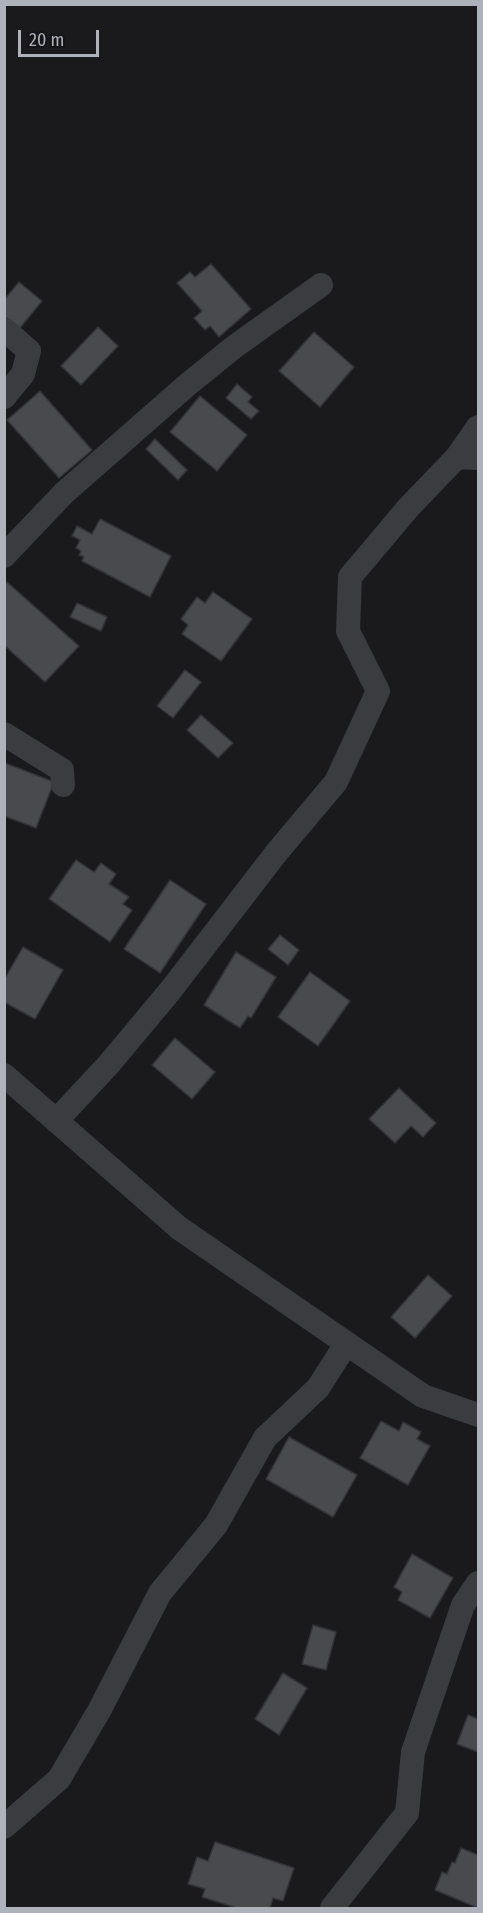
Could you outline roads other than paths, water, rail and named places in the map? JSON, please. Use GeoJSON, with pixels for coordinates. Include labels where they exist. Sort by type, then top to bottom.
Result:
{"type":"FeatureCollection","features":[{"type":"Feature","properties":{"kind":"street"},"geometry":{"type":"LineString","coordinates":[[4,556],[64,493],[186,386],[234,347],[321,285]]}},
{"type":"Feature","properties":{"kind":"street"},"geometry":{"type":"LineString","coordinates":[[4,328],[28,351],[23,374],[4,397]]}},
{"type":"Feature","properties":{"kind":"street"},"geometry":{"type":"LineString","coordinates":[[56,1121],[109,1065],[170,991],[277,852],[336,782],[378,691],[348,631],[350,577],[408,508],[468,457],[478,427]]}},
{"type":"Feature","properties":{"kind":"street"},"geometry":{"type":"LineString","coordinates":[[4,734],[62,770],[63,785]]}},
{"type":"Feature","properties":{"kind":"street"},"geometry":{"type":"LineString","coordinates":[[4,1075],[179,1228],[423,1396],[478,1415]]}},
{"type":"Feature","properties":{"kind":"street"},"geometry":{"type":"LineString","coordinates":[[4,1827],[59,1779],[99,1711],[160,1593],[216,1525],[265,1438],[318,1388],[346,1344]]}},
{"type":"Feature","properties":{"kind":"street"},"geometry":{"type":"LineString","coordinates":[[332,1908],[407,1813],[413,1752],[463,1605],[478,1583]]}}]}
